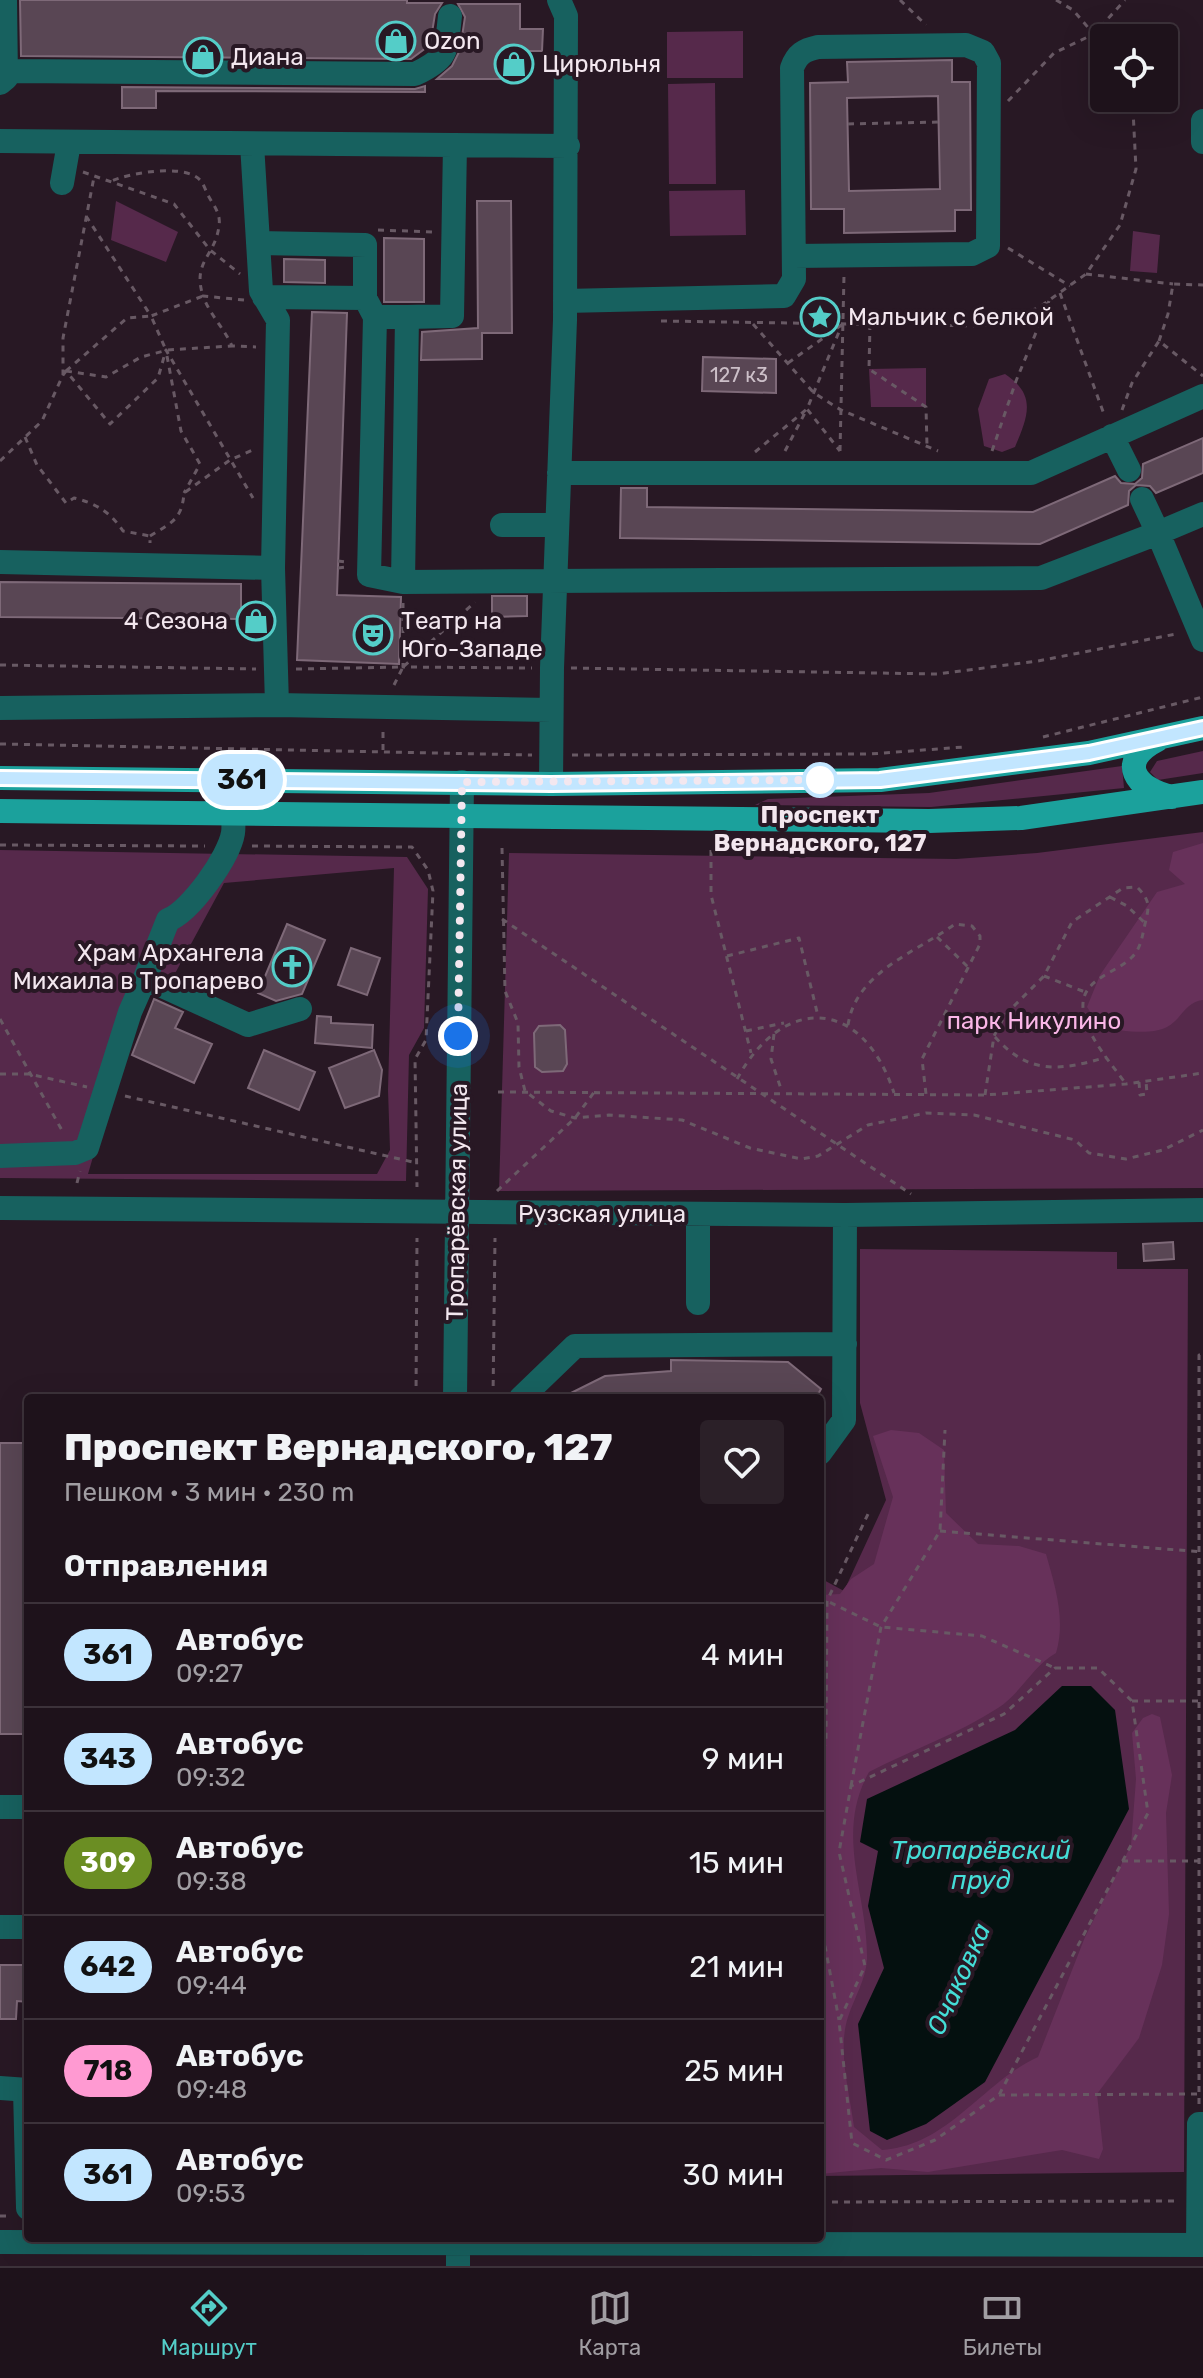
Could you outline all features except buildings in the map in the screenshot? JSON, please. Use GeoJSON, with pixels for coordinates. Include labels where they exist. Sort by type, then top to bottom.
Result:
{"type":"FeatureCollection","features":[{"type":"Feature","properties":{"kind":"main road"},"geometry":{"type":"LineString","coordinates":[[0,778],[551,784],[880,780],[1089,753],[1203,728]]}},
{"type":"Feature","properties":{"kind":"main road"},"geometry":{"type":"LineString","coordinates":[[1163,737],[1137,753],[1133,765],[1135,776],[1156,793],[1175,797]]}},
{"type":"Feature","properties":{"kind":"main road"},"geometry":{"type":"LineString","coordinates":[[0,811],[929,821],[1021,818],[1203,792]]}},
{"type":"Feature","properties":{"kind":"street"},"geometry":{"type":"LineString","coordinates":[[3,81],[5,0]]}},
{"type":"Feature","properties":{"kind":"street"},"geometry":{"type":"LineString","coordinates":[[551,784],[554,579],[568,146],[566,16],[559,0]]}},
{"type":"Feature","properties":{"kind":"street"},"geometry":{"type":"LineString","coordinates":[[3,81],[11,71],[415,74],[437,64],[446,53],[450,16]]}},
{"type":"Feature","properties":{"kind":"street"},"geometry":{"type":"LineString","coordinates":[[565,301],[775,299],[791,289],[794,256],[792,68],[805,49],[976,46],[989,63],[991,238],[983,252],[794,256]]}},
{"type":"Feature","properties":{"kind":"street"},"geometry":{"type":"LineString","coordinates":[[1203,121],[1203,142]]}},
{"type":"Feature","properties":{"kind":"street"},"geometry":{"type":"LineString","coordinates":[[1,142],[65,163],[252,144],[568,146]]}},
{"type":"Feature","properties":{"kind":"street"},"geometry":{"type":"LineString","coordinates":[[252,144],[264,297],[278,320],[273,568],[277,705]]}},
{"type":"Feature","properties":{"kind":"street"},"geometry":{"type":"LineString","coordinates":[[264,297],[370,308],[407,317],[452,316],[455,145]]}},
{"type":"Feature","properties":{"kind":"street"},"geometry":{"type":"LineString","coordinates":[[258,243],[365,245],[370,308],[369,575],[403,582],[1041,578],[1203,514]]}},
{"type":"Feature","properties":{"kind":"street"},"geometry":{"type":"LineString","coordinates":[[403,582],[407,317]]}},
{"type":"Feature","properties":{"kind":"street"},"geometry":{"type":"LineString","coordinates":[[559,473],[773,473],[840,462],[1031,473],[1203,396]]}},
{"type":"Feature","properties":{"kind":"street"},"geometry":{"type":"LineString","coordinates":[[1112,436],[1129,470]]}},
{"type":"Feature","properties":{"kind":"street"},"geometry":{"type":"LineString","coordinates":[[1142,499],[1201,634]]}},
{"type":"Feature","properties":{"kind":"street"},"geometry":{"type":"LineString","coordinates":[[502,525],[557,525]]}},
{"type":"Feature","properties":{"kind":"street"},"geometry":{"type":"LineString","coordinates":[[0,562],[273,568]]}},
{"type":"Feature","properties":{"kind":"street"},"geometry":{"type":"LineString","coordinates":[[0,708],[277,705],[551,710]]}},
{"type":"Feature","properties":{"kind":"street","name":"Тропарёвская улица"},"geometry":{"type":"LineString","coordinates":[[455,1394],[462,782]]}},
{"type":"Feature","properties":{"kind":"street"},"geometry":{"type":"LineString","coordinates":[[0,1156],[75,1153],[87,1148],[130,1012],[168,920],[181,915],[202,890],[233,834],[233,813]]}},
{"type":"Feature","properties":{"kind":"street"},"geometry":{"type":"LineString","coordinates":[[145,978],[248,1025],[300,1009]]}},
{"type":"Feature","properties":{"kind":"street","name":"Рузская улица"},"geometry":{"type":"LineString","coordinates":[[0,1208],[698,1215],[1203,1210]]}},
{"type":"Feature","properties":{"kind":"street"},"geometry":{"type":"LineString","coordinates":[[698,1215],[698,1303]]}},
{"type":"Feature","properties":{"kind":"street"},"geometry":{"type":"LineString","coordinates":[[824,1448],[844,1420],[845,1215]]}},
{"type":"Feature","properties":{"kind":"street"},"geometry":{"type":"LineString","coordinates":[[525,1394],[575,1346],[845,1344]]}},
{"type":"Feature","properties":{"kind":"street"},"geometry":{"type":"LineString","coordinates":[[0,1807],[24,1807]]}},
{"type":"Feature","properties":{"kind":"street"},"geometry":{"type":"LineString","coordinates":[[0,1927],[24,1927]]}},
{"type":"Feature","properties":{"kind":"street"},"geometry":{"type":"LineString","coordinates":[[0,2088],[24,2090]]}},
{"type":"Feature","properties":{"kind":"street"},"geometry":{"type":"LineString","coordinates":[[824,2242],[1200,2245],[1201,2124]]}},
{"type":"Feature","properties":{"kind":"street"},"geometry":{"type":"LineString","coordinates":[[0,2242],[24,2240]]}},
{"type":"Feature","properties":{"kind":"street"},"geometry":{"type":"LineString","coordinates":[[52,2242],[187,2254],[458,2249],[649,2255],[750,2242]]}},
{"type":"Feature","properties":{"kind":"path"},"geometry":{"type":"LineString","coordinates":[[1056,0],[1073,10],[1090,29]]}},
{"type":"Feature","properties":{"kind":"path"},"geometry":{"type":"LineString","coordinates":[[1103,24],[1125,0]]}},
{"type":"Feature","properties":{"kind":"path"},"geometry":{"type":"LineString","coordinates":[[990,121],[1054,53],[1090,36]]}},
{"type":"Feature","properties":{"kind":"path"},"geometry":{"type":"LineString","coordinates":[[658,321],[982,326],[1038,308],[1086,274],[1120,225],[1136,169],[1133,112]]}},
{"type":"Feature","properties":{"kind":"path"},"geometry":{"type":"LineString","coordinates":[[848,124],[939,122]]}},
{"type":"Feature","properties":{"kind":"path"},"geometry":{"type":"LineString","coordinates":[[65,163],[94,177],[174,204],[210,250],[264,297]]}},
{"type":"Feature","properties":{"kind":"path"},"geometry":{"type":"LineString","coordinates":[[109,182],[130,172],[185,172],[201,180],[217,209],[219,225],[201,264],[198,279],[208,309],[222,323],[232,346]]}},
{"type":"Feature","properties":{"kind":"path"},"geometry":{"type":"LineString","coordinates":[[94,177],[63,338],[64,373],[110,424],[158,378],[166,350]]}},
{"type":"Feature","properties":{"kind":"path"},"geometry":{"type":"LineString","coordinates":[[86,216],[151,316],[166,350],[274,534]]}},
{"type":"Feature","properties":{"kind":"path"},"geometry":{"type":"LineString","coordinates":[[365,245],[377,230],[433,231],[432,247],[453,246]]}},
{"type":"Feature","properties":{"kind":"path"},"geometry":{"type":"LineString","coordinates":[[991,238],[1070,286]]}},
{"type":"Feature","properties":{"kind":"path"},"geometry":{"type":"LineString","coordinates":[[840,462],[844,255]]}},
{"type":"Feature","properties":{"kind":"path"},"geometry":{"type":"LineString","coordinates":[[1128,279],[1130,271]]}},
{"type":"Feature","properties":{"kind":"path"},"geometry":{"type":"LineString","coordinates":[[1086,274],[1203,285]]}},
{"type":"Feature","properties":{"kind":"path"},"geometry":{"type":"LineString","coordinates":[[1112,436],[1132,383],[1159,341],[1173,284]]}},
{"type":"Feature","properties":{"kind":"path"},"geometry":{"type":"LineString","coordinates":[[1060,293],[1112,436]]}},
{"type":"Feature","properties":{"kind":"path"},"geometry":{"type":"LineString","coordinates":[[0,461],[42,421],[64,373],[127,318],[151,316],[203,296],[264,297]]}},
{"type":"Feature","properties":{"kind":"path"},"geometry":{"type":"LineString","coordinates":[[993,449],[1049,300]]}},
{"type":"Feature","properties":{"kind":"path"},"geometry":{"type":"LineString","coordinates":[[752,323],[814,393],[841,410],[942,452]]}},
{"type":"Feature","properties":{"kind":"path"},"geometry":{"type":"LineString","coordinates":[[788,363],[843,324]]}},
{"type":"Feature","properties":{"kind":"path"},"geometry":{"type":"LineString","coordinates":[[773,473],[807,409],[843,324]]}},
{"type":"Feature","properties":{"kind":"path"},"geometry":{"type":"LineString","coordinates":[[870,324],[869,369],[926,407],[927,448]]}},
{"type":"Feature","properties":{"kind":"path"},"geometry":{"type":"LineString","coordinates":[[1159,341],[1203,376]]}},
{"type":"Feature","properties":{"kind":"path"},"geometry":{"type":"LineString","coordinates":[[64,373],[106,377],[141,357],[166,350],[232,346],[277,348]]}},
{"type":"Feature","properties":{"kind":"path"},"geometry":{"type":"LineString","coordinates":[[25,437],[37,465],[66,503],[74,498],[91,502],[113,517],[123,531],[150,536],[177,521],[182,511],[184,493],[200,464],[181,431],[166,350]]}},
{"type":"Feature","properties":{"kind":"path"},"geometry":{"type":"LineString","coordinates":[[807,409],[840,462]]}},
{"type":"Feature","properties":{"kind":"path"},"geometry":{"type":"LineString","coordinates":[[729,473],[807,409]]}},
{"type":"Feature","properties":{"kind":"path"},"geometry":{"type":"LineString","coordinates":[[184,493],[230,460],[276,439]]}},
{"type":"Feature","properties":{"kind":"path"},"geometry":{"type":"LineString","coordinates":[[0,453],[9,452]]}},
{"type":"Feature","properties":{"kind":"path"},"geometry":{"type":"LineString","coordinates":[[149,565],[150,536]]}},
{"type":"Feature","properties":{"kind":"path"},"geometry":{"type":"LineString","coordinates":[[338,561],[347,562]]}},
{"type":"Feature","properties":{"kind":"path"},"geometry":{"type":"LineString","coordinates":[[338,568],[347,568]]}},
{"type":"Feature","properties":{"kind":"path"},"geometry":{"type":"LineString","coordinates":[[403,667],[499,581]]}},
{"type":"Feature","properties":{"kind":"path"},"geometry":{"type":"LineString","coordinates":[[403,582],[403,667]]}},
{"type":"Feature","properties":{"kind":"path"},"geometry":{"type":"LineString","coordinates":[[0,665],[937,674],[1201,634]]}},
{"type":"Feature","properties":{"kind":"path"},"geometry":{"type":"LineString","coordinates":[[1035,739],[1203,697]]}},
{"type":"Feature","properties":{"kind":"path"},"geometry":{"type":"LineString","coordinates":[[0,744],[551,755],[870,754],[975,746]]}},
{"type":"Feature","properties":{"kind":"path"},"geometry":{"type":"LineString","coordinates":[[412,847],[428,870],[433,891],[426,1040],[415,1059],[417,1187]]}},
{"type":"Feature","properties":{"kind":"path"},"geometry":{"type":"LineString","coordinates":[[502,848],[505,991],[518,1023],[519,1067],[525,1091],[551,1111],[575,1118],[609,1115],[682,1120],[750,1148],[801,1159],[818,1156],[868,1125],[926,1113],[974,1115],[1075,1140],[1089,1153],[1126,1159],[1163,1150],[1203,1130]]}},
{"type":"Feature","properties":{"kind":"path"},"geometry":{"type":"LineString","coordinates":[[711,850],[711,895],[751,1053]]}},
{"type":"Feature","properties":{"kind":"path"},"geometry":{"type":"LineString","coordinates":[[985,1095],[994,1036],[1005,1015],[1044,976],[1072,922],[1123,888],[1137,887],[1146,896],[1151,910],[1145,923],[1144,939],[1132,958],[1091,984],[1086,993],[1083,1016],[1126,1084]]}},
{"type":"Feature","properties":{"kind":"path"},"geometry":{"type":"LineString","coordinates":[[1109,896],[1127,906],[1145,923]]}},
{"type":"Feature","properties":{"kind":"path"},"geometry":{"type":"LineString","coordinates":[[504,921],[914,1196]]}},
{"type":"Feature","properties":{"kind":"path"},"geometry":{"type":"LineString","coordinates":[[848,1025],[851,1003],[864,986],[894,962],[955,924],[972,926],[980,936],[980,944],[922,1059],[926,1094]]}},
{"type":"Feature","properties":{"kind":"path"},"geometry":{"type":"LineString","coordinates":[[937,937],[968,967]]}},
{"type":"Feature","properties":{"kind":"path"},"geometry":{"type":"LineString","coordinates":[[727,956],[799,938],[818,1016]]}},
{"type":"Feature","properties":{"kind":"path"},"geometry":{"type":"LineString","coordinates":[[1044,976],[1086,993]]}},
{"type":"Feature","properties":{"kind":"path"},"geometry":{"type":"LineString","coordinates":[[746,1031],[818,1016],[848,1025],[870,1042],[887,1070],[894,1094]]}},
{"type":"Feature","properties":{"kind":"path"},"geometry":{"type":"LineString","coordinates":[[0,1019],[75,1153]]}},
{"type":"Feature","properties":{"kind":"path"},"geometry":{"type":"LineString","coordinates":[[737,1079],[751,1053],[788,1022]]}},
{"type":"Feature","properties":{"kind":"path"},"geometry":{"type":"LineString","coordinates":[[774,1034],[771,1059],[782,1092]]}},
{"type":"Feature","properties":{"kind":"path"},"geometry":{"type":"LineString","coordinates":[[994,1036],[1024,1063],[1050,1068],[1107,1057]]}},
{"type":"Feature","properties":{"kind":"path"},"geometry":{"type":"LineString","coordinates":[[498,1092],[755,1091],[985,1095],[1126,1084],[1203,1073]]}},
{"type":"Feature","properties":{"kind":"path"},"geometry":{"type":"LineString","coordinates":[[0,1074],[29,1074],[417,1163]]}},
{"type":"Feature","properties":{"kind":"path"},"geometry":{"type":"LineString","coordinates":[[1139,1082],[1140,1095],[1147,1094],[1146,1081]]}},
{"type":"Feature","properties":{"kind":"path"},"geometry":{"type":"LineString","coordinates":[[495,1193],[575,1118],[595,1091]]}},
{"type":"Feature","properties":{"kind":"path"},"geometry":{"type":"LineString","coordinates":[[416,1394],[417,1238]]}},
{"type":"Feature","properties":{"kind":"path"},"geometry":{"type":"LineString","coordinates":[[493,1394],[495,1238]]}},
{"type":"Feature","properties":{"kind":"path"},"geometry":{"type":"LineString","coordinates":[[1201,2124],[1199,1355],[1203,1355]]}},
{"type":"Feature","properties":{"kind":"path"},"geometry":{"type":"LineString","coordinates":[[839,2021],[865,1966],[839,1852],[881,1627],[940,1531],[945,1430]]}},
{"type":"Feature","properties":{"kind":"path"},"geometry":{"type":"LineString","coordinates":[[824,1748],[827,1601],[868,1514]]}},
{"type":"Feature","properties":{"kind":"path"},"geometry":{"type":"LineString","coordinates":[[940,1531],[1201,1552]]}},
{"type":"Feature","properties":{"kind":"path"},"geometry":{"type":"LineString","coordinates":[[824,1941],[839,2021],[852,2143],[886,2160],[935,2140],[999,2095],[1148,1813],[1132,1701],[1098,1668],[1055,1668],[982,1636],[881,1627],[827,1601]]}},
{"type":"Feature","properties":{"kind":"path"},"geometry":{"type":"LineString","coordinates":[[851,1786],[1004,1714],[1055,1668]]}},
{"type":"Feature","properties":{"kind":"path"},"geometry":{"type":"LineString","coordinates":[[1132,1701],[1200,1701]]}},
{"type":"Feature","properties":{"kind":"path"},"geometry":{"type":"LineString","coordinates":[[1122,1861],[1200,1861]]}},
{"type":"Feature","properties":{"kind":"path"},"geometry":{"type":"LineString","coordinates":[[999,2095],[1199,2094]]}},
{"type":"Feature","properties":{"kind":"path"},"geometry":{"type":"LineString","coordinates":[[824,2202],[1198,2201]]}},
{"type":"Feature","properties":{"kind":"green space"},"geometry":{"type":"Polygon","coordinates":[[[743,31],[743,78],[667,78],[667,32],[743,31]]]}},
{"type":"Feature","properties":{"kind":"green space"},"geometry":{"type":"Polygon","coordinates":[[[715,83],[716,184],[669,184],[668,84],[715,83]]]}},
{"type":"Feature","properties":{"kind":"green space"},"geometry":{"type":"Polygon","coordinates":[[[745,190],[746,235],[670,236],[669,191],[745,190]]]}},
{"type":"Feature","properties":{"kind":"green space"},"geometry":{"type":"Polygon","coordinates":[[[116,201],[178,232],[166,262],[111,240],[116,201]]]}},
{"type":"Feature","properties":{"kind":"green space"},"geometry":{"type":"Polygon","coordinates":[[[1133,231],[1160,235],[1157,273],[1130,271],[1133,231]]]}},
{"type":"Feature","properties":{"kind":"green space"},"geometry":{"type":"Polygon","coordinates":[[[926,368],[926,407],[871,407],[869,369],[926,368]]]}},
{"type":"Feature","properties":{"kind":"green space"},"geometry":{"type":"Polygon","coordinates":[[[1005,374],[1022,390],[1027,407],[1015,447],[1002,452],[984,446],[978,409],[989,379],[1005,374]]]}},
{"type":"Feature","properties":{"kind":"green space"},"geometry":{"type":"Polygon","coordinates":[[[1203,751],[1203,773],[1158,780],[1150,772],[1157,761],[1203,751]]]}},
{"type":"Feature","properties":{"kind":"green space"},"geometry":{"type":"Polygon","coordinates":[[[1122,766],[1124,788],[931,807],[755,805],[768,799],[929,793],[1122,766]]]}},
{"type":"Feature","properties":{"kind":"green space","name":"парк Никулино"},"geometry":{"type":"Polygon","coordinates":[[[1203,832],[1203,1188],[499,1191],[509,853],[956,859],[1037,853],[1203,832]]]}},
{"type":"Feature","properties":{"kind":"green space"},"geometry":{"type":"Polygon","coordinates":[[[0,850],[407,857],[428,889],[424,1028],[409,1055],[406,1181],[0,1178],[0,850]],[[394,868],[224,883],[165,992],[140,997],[88,1174],[377,1174],[390,1150],[388,1090],[394,868]]]}},
{"type":"Feature","properties":{"kind":"green space"},"geometry":{"type":"Polygon","coordinates":[[[860,1249],[1117,1252],[1117,1269],[1188,1269],[1184,2172],[824,2176],[824,1580],[844,1591],[886,1500],[860,1403],[860,1249]]]}},
{"type":"Feature","properties":{"kind":"shaded area"},"geometry":{"type":"Polygon","coordinates":[[[1203,843],[1203,1000],[1192,1004],[1172,1024],[1160,1030],[1135,1032],[1101,1028],[1087,1007],[1100,975],[1157,892],[1185,884],[1169,870],[1173,852],[1203,843]]]}},
{"type":"Feature","properties":{"kind":"shaded area"},"geometry":{"type":"Polygon","coordinates":[[[891,1430],[919,1433],[944,1450],[946,1513],[978,1544],[1019,1546],[1046,1554],[1058,1603],[1060,1628],[1056,1653],[1040,1665],[1006,1702],[967,1726],[869,1772],[859,1795],[853,1842],[867,1959],[862,1982],[848,2017],[844,2043],[845,2072],[854,2127],[882,2150],[905,2146],[946,2125],[1000,2081],[1038,2057],[1085,1937],[1131,1845],[1136,1779],[1132,1733],[1143,1718],[1152,1714],[1160,1717],[1172,1775],[1166,1813],[1169,1914],[1162,1965],[1139,2038],[1097,2094],[1103,2149],[1099,2159],[1062,2150],[928,2172],[881,2168],[824,2174],[824,1595],[840,1594],[851,1579],[874,1564],[893,1497],[873,1436],[891,1430]]]}},
{"type":"Feature","properties":{"kind":"water","name":"Тропарёвский пруд"},"geometry":{"type":"Polygon","coordinates":[[[1062,1686],[1091,1686],[1115,1710],[1129,1809],[985,2082],[926,2124],[887,2140],[870,2131],[858,2024],[884,1968],[868,1906],[878,1851],[860,1842],[867,1799],[1015,1730],[1062,1686]]]}},
{"type":"Feature","properties":{"kind":"bus line","name":"361"},"geometry":{"type":"LineString","coordinates":[[0,778],[551,784],[880,780],[1089,753],[1203,728]]}},
{"type":"Feature","properties":{"kind":"place","name":"Ozon"},"geometry":{"type":"Point","coordinates":[396,41]}},
{"type":"Feature","properties":{"kind":"place","name":"Диана"},"geometry":{"type":"Point","coordinates":[203,57]}},
{"type":"Feature","properties":{"kind":"place","name":"Цирюльня"},"geometry":{"type":"Point","coordinates":[514,64]}},
{"type":"Feature","properties":{"kind":"place","name":"Мальчик с белкой"},"geometry":{"type":"Point","coordinates":[820,317]}},
{"type":"Feature","properties":{"kind":"place","name":"4 Сезона"},"geometry":{"type":"Point","coordinates":[256,621]}},
{"type":"Feature","properties":{"kind":"place","name":"Театр на Юго-Западе"},"geometry":{"type":"Point","coordinates":[373,635]}},
{"type":"Feature","properties":{"kind":"place","name":"Проспект Вернадского, 127"},"geometry":{"type":"Point","coordinates":[820,780]}},
{"type":"Feature","properties":{"kind":"place","name":"Храм Архангела Михаила в Тропарево"},"geometry":{"type":"Point","coordinates":[292,967]}},
{"type":"Feature","properties":{"kind":"route"},"geometry":{"type":"LineString","coordinates":[[458,1036],[462,782],[551,784],[820,780]]}},
{"type":"Feature","properties":{"kind":"water label","name":"Очаковка"},"geometry":{"type":"Point","coordinates":[959,1979]}}]}
